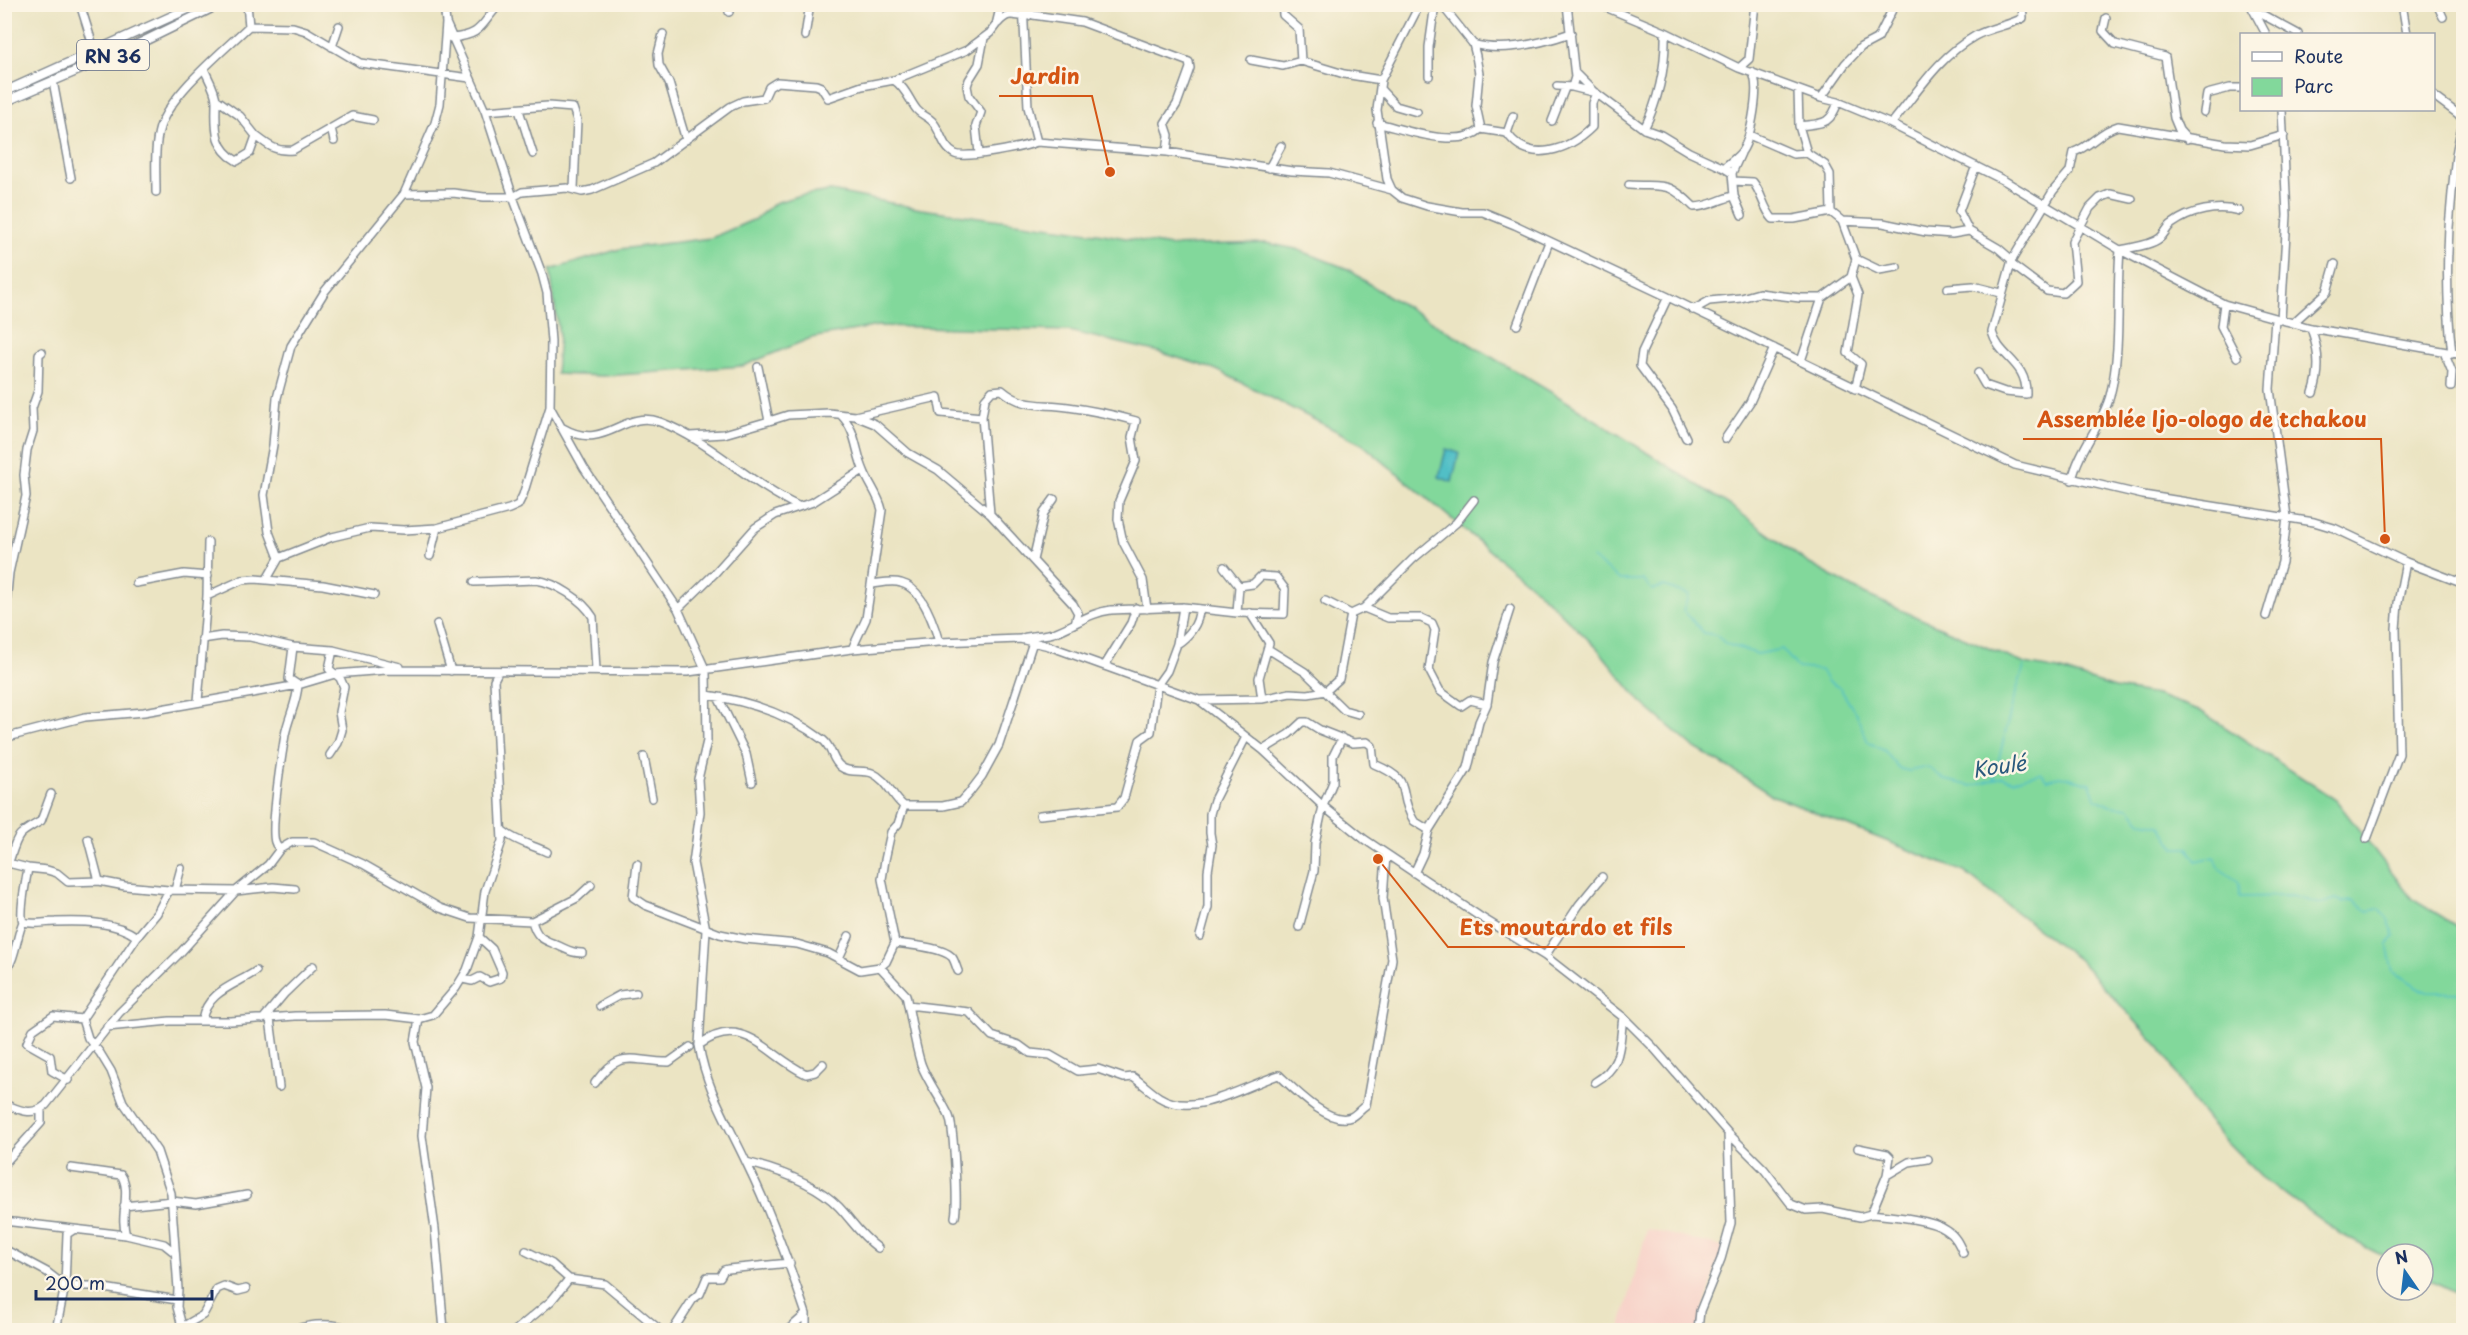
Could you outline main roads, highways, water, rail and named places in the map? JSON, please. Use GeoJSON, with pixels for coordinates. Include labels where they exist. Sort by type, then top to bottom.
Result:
{"type":"FeatureCollection","features":[{"type":"Feature","properties":{"kind":"main road","name":"RN 36"},"geometry":{"type":"LineString","coordinates":[[4,92],[199,4]]}},
{"type":"Feature","properties":{"kind":"main road","name":"RN 36"},"geometry":{"type":"LineString","coordinates":[[4,102],[130,48],[220,4]]}},
{"type":"Feature","properties":{"kind":"water"},"geometry":{"type":"Polygon","coordinates":[[[1446,449],[1459,453],[1452,482],[1439,477],[1446,449]]]}},
{"type":"Feature","properties":{"kind":"waterway","name":"Koulé"},"geometry":{"type":"LineString","coordinates":[[1592,558],[1620,580],[1643,580],[1652,590],[1664,586],[1689,595],[1683,610],[1704,633],[1716,635],[1726,644],[1758,654],[1782,649],[1798,668],[1821,670],[1827,681],[1840,688],[1856,714],[1868,742],[1885,751],[1898,768],[1909,771],[1928,767],[1945,780],[1972,786],[2003,777],[2013,780],[2041,773],[2048,780],[2060,776],[2090,783],[2095,798],[2110,806],[2129,808],[2142,822],[2160,825],[2175,848],[2188,848],[2196,861],[2214,857],[2220,869],[2239,882],[2240,897],[2292,896],[2320,904],[2336,899],[2343,902],[2353,901],[2368,911],[2378,909],[2387,918],[2395,936],[2387,945],[2393,972],[2427,992],[2464,993]]}},
{"type":"Feature","properties":{"kind":"waterway"},"geometry":{"type":"LineString","coordinates":[[1994,779],[2013,701],[2025,664]]}},
{"type":"Feature","properties":{"kind":"place","name":"Jardin"},"geometry":{"type":"Point","coordinates":[1110,172]}},
{"type":"Feature","properties":{"kind":"place","name":"Assemblée Ijo-ologo de tchakou"},"geometry":{"type":"Point","coordinates":[2385,539]}},
{"type":"Feature","properties":{"kind":"place","name":"Ets moutardo et fils"},"geometry":{"type":"Point","coordinates":[1378,859]}}]}
